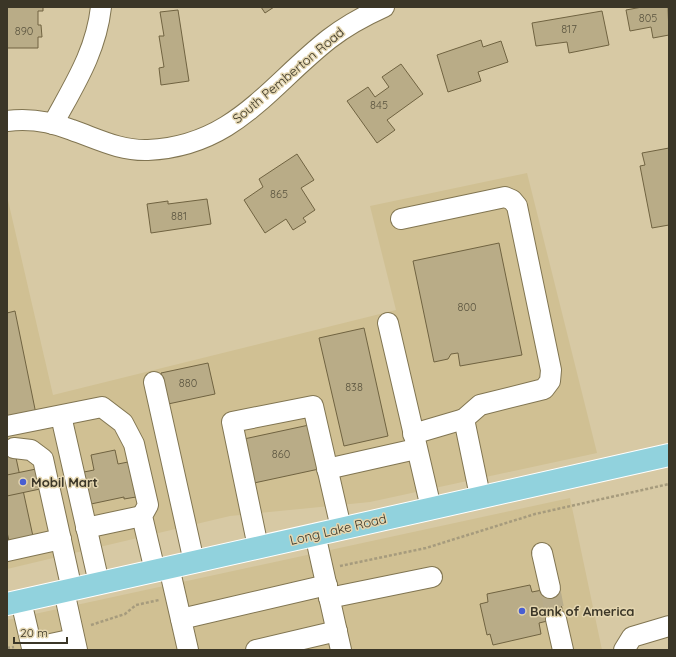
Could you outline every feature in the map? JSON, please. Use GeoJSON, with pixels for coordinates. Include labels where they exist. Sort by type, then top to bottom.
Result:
{"type":"FeatureCollection","features":[{"type":"Feature","properties":{"kind":"main road","name":"Long Lake Road"},"geometry":{"type":"LineString","coordinates":[[11,601],[68,590],[480,496],[669,455]]}},
{"type":"Feature","properties":{"kind":"street"},"geometry":{"type":"LineString","coordinates":[[53,124],[92,50],[98,29],[101,7]]}},
{"type":"Feature","properties":{"kind":"street","name":"South Pemberton Road"},"geometry":{"type":"LineString","coordinates":[[7,121],[17,120],[53,124],[73,130],[98,141],[128,149],[162,149],[196,142],[224,128],[251,109],[335,34],[354,22],[384,7]]}},
{"type":"Feature","properties":{"kind":"street"},"geometry":{"type":"LineString","coordinates":[[327,470],[414,442],[464,420],[480,405],[544,389],[550,381],[551,370],[517,206],[512,200],[505,197],[401,219]]}},
{"type":"Feature","properties":{"kind":"street"},"geometry":{"type":"LineString","coordinates":[[388,323],[414,442],[431,508]]}},
{"type":"Feature","properties":{"kind":"street"},"geometry":{"type":"LineString","coordinates":[[154,382],[194,562]]}},
{"type":"Feature","properties":{"kind":"street"},"geometry":{"type":"LineString","coordinates":[[258,547],[232,422],[313,406],[340,528]]}},
{"type":"Feature","properties":{"kind":"street"},"geometry":{"type":"LineString","coordinates":[[7,426],[102,407],[123,423],[134,444],[148,505],[142,516],[181,619],[188,650]]}},
{"type":"Feature","properties":{"kind":"street"},"geometry":{"type":"LineString","coordinates":[[61,416],[99,583]]}},
{"type":"Feature","properties":{"kind":"street"},"geometry":{"type":"LineString","coordinates":[[464,420],[480,496]]}},
{"type":"Feature","properties":{"kind":"street"},"geometry":{"type":"LineString","coordinates":[[11,601],[32,649],[76,645],[61,539],[42,459],[31,450],[14,448]]}},
{"type":"Feature","properties":{"kind":"street"},"geometry":{"type":"LineString","coordinates":[[86,528],[142,516]]}},
{"type":"Feature","properties":{"kind":"street"},"geometry":{"type":"LineString","coordinates":[[256,650],[339,641],[315,534]]}},
{"type":"Feature","properties":{"kind":"street"},"geometry":{"type":"LineString","coordinates":[[7,551],[61,539]]}},
{"type":"Feature","properties":{"kind":"street"},"geometry":{"type":"LineString","coordinates":[[542,553],[550,588]]}},
{"type":"Feature","properties":{"kind":"street"},"geometry":{"type":"LineString","coordinates":[[181,619],[328,592],[432,577]]}},
{"type":"Feature","properties":{"kind":"street"},"geometry":{"type":"LineString","coordinates":[[556,619],[563,650]]}},
{"type":"Feature","properties":{"kind":"street"},"geometry":{"type":"LineString","coordinates":[[624,650],[632,636],[669,626]]}},
{"type":"Feature","properties":{"kind":"path"},"geometry":{"type":"LineString","coordinates":[[337,567],[426,548],[535,514],[669,484]]}},
{"type":"Feature","properties":{"kind":"shaded area"},"geometry":{"type":"Polygon","coordinates":[[[527,173],[597,453],[370,502],[230,516],[7,569],[7,196],[53,395],[396,310],[370,206],[527,173]]]}},
{"type":"Feature","properties":{"kind":"shaded area"},"geometry":{"type":"Polygon","coordinates":[[[570,498],[602,650],[7,650],[7,620],[570,498]]]}},
{"type":"Feature","properties":{"kind":"building"},"geometry":{"type":"Polygon","coordinates":[[[7,7],[43,7],[43,11],[38,11],[38,25],[41,25],[42,37],[38,37],[38,48],[7,48],[7,7]]]}},
{"type":"Feature","properties":{"kind":"building"},"geometry":{"type":"Polygon","coordinates":[[[261,7],[274,7],[265,13],[261,7]]]}},
{"type":"Feature","properties":{"kind":"building"},"geometry":{"type":"Polygon","coordinates":[[[642,7],[668,7],[669,35],[653,38],[651,27],[630,31],[626,10],[642,7]]]}},
{"type":"Feature","properties":{"kind":"building"},"geometry":{"type":"Polygon","coordinates":[[[178,10],[189,81],[161,85],[159,68],[164,67],[159,36],[164,36],[160,12],[178,10]]]}},
{"type":"Feature","properties":{"kind":"building"},"geometry":{"type":"Polygon","coordinates":[[[602,11],[609,45],[569,53],[567,42],[536,46],[532,23],[602,11]]]}},
{"type":"Feature","properties":{"kind":"building"},"geometry":{"type":"Polygon","coordinates":[[[481,40],[483,47],[501,41],[508,62],[478,72],[481,81],[448,92],[437,55],[481,40]]]}},
{"type":"Feature","properties":{"kind":"building"},"geometry":{"type":"Polygon","coordinates":[[[401,64],[423,94],[387,120],[395,130],[377,143],[347,101],[368,87],[375,97],[389,87],[382,77],[401,64]]]}},
{"type":"Feature","properties":{"kind":"building"},"geometry":{"type":"Polygon","coordinates":[[[669,148],[669,225],[652,228],[640,166],[645,165],[642,153],[669,148]]]}},
{"type":"Feature","properties":{"kind":"building"},"geometry":{"type":"Polygon","coordinates":[[[297,154],[314,180],[301,188],[315,210],[303,218],[306,222],[293,230],[286,219],[265,233],[244,200],[263,187],[259,179],[297,154]]]}},
{"type":"Feature","properties":{"kind":"building"},"geometry":{"type":"Polygon","coordinates":[[[207,199],[211,224],[151,233],[147,204],[168,201],[168,204],[207,199]]]}},
{"type":"Feature","properties":{"kind":"building"},"geometry":{"type":"Polygon","coordinates":[[[499,243],[522,355],[460,366],[458,353],[451,354],[448,359],[434,362],[413,261],[499,243]]]}},
{"type":"Feature","properties":{"kind":"building"},"geometry":{"type":"Polygon","coordinates":[[[15,311],[36,414],[7,420],[7,313],[15,311]]]}},
{"type":"Feature","properties":{"kind":"building"},"geometry":{"type":"Polygon","coordinates":[[[364,328],[388,436],[344,446],[319,338],[364,328]]]}},
{"type":"Feature","properties":{"kind":"building"},"geometry":{"type":"Polygon","coordinates":[[[208,363],[215,394],[168,404],[161,373],[208,363]]]}},
{"type":"Feature","properties":{"kind":"building"},"geometry":{"type":"Polygon","coordinates":[[[309,425],[319,469],[254,483],[244,439],[309,425]]]}},
{"type":"Feature","properties":{"kind":"building"},"geometry":{"type":"Polygon","coordinates":[[[13,444],[34,541],[10,546],[7,532],[7,445],[13,444]]]}},
{"type":"Feature","properties":{"kind":"building"},"geometry":{"type":"Polygon","coordinates":[[[115,450],[118,464],[128,462],[136,497],[124,499],[124,497],[91,504],[84,472],[94,470],[91,455],[115,450]]]}},
{"type":"Feature","properties":{"kind":"building","name":"Mobil Mart"},"geometry":{"type":"Polygon","coordinates":[[[36,469],[40,489],[7,496],[7,475],[36,469]]]}},
{"type":"Feature","properties":{"kind":"building","name":"Bank of America"},"geometry":{"type":"Polygon","coordinates":[[[530,585],[532,592],[557,587],[564,617],[539,623],[541,634],[493,645],[490,634],[487,635],[480,604],[488,602],[487,594],[530,585]]]}},
{"type":"Feature","properties":{"kind":"tunnel"},"geometry":{"type":"LineString","coordinates":[[550,588],[556,619]]}},
{"type":"Feature","properties":{"kind":"place","name":"Mobil Mart"},"geometry":{"type":"Point","coordinates":[23,482]}},
{"type":"Feature","properties":{"kind":"place","name":"Bank of America"},"geometry":{"type":"Point","coordinates":[522,611]}}]}
